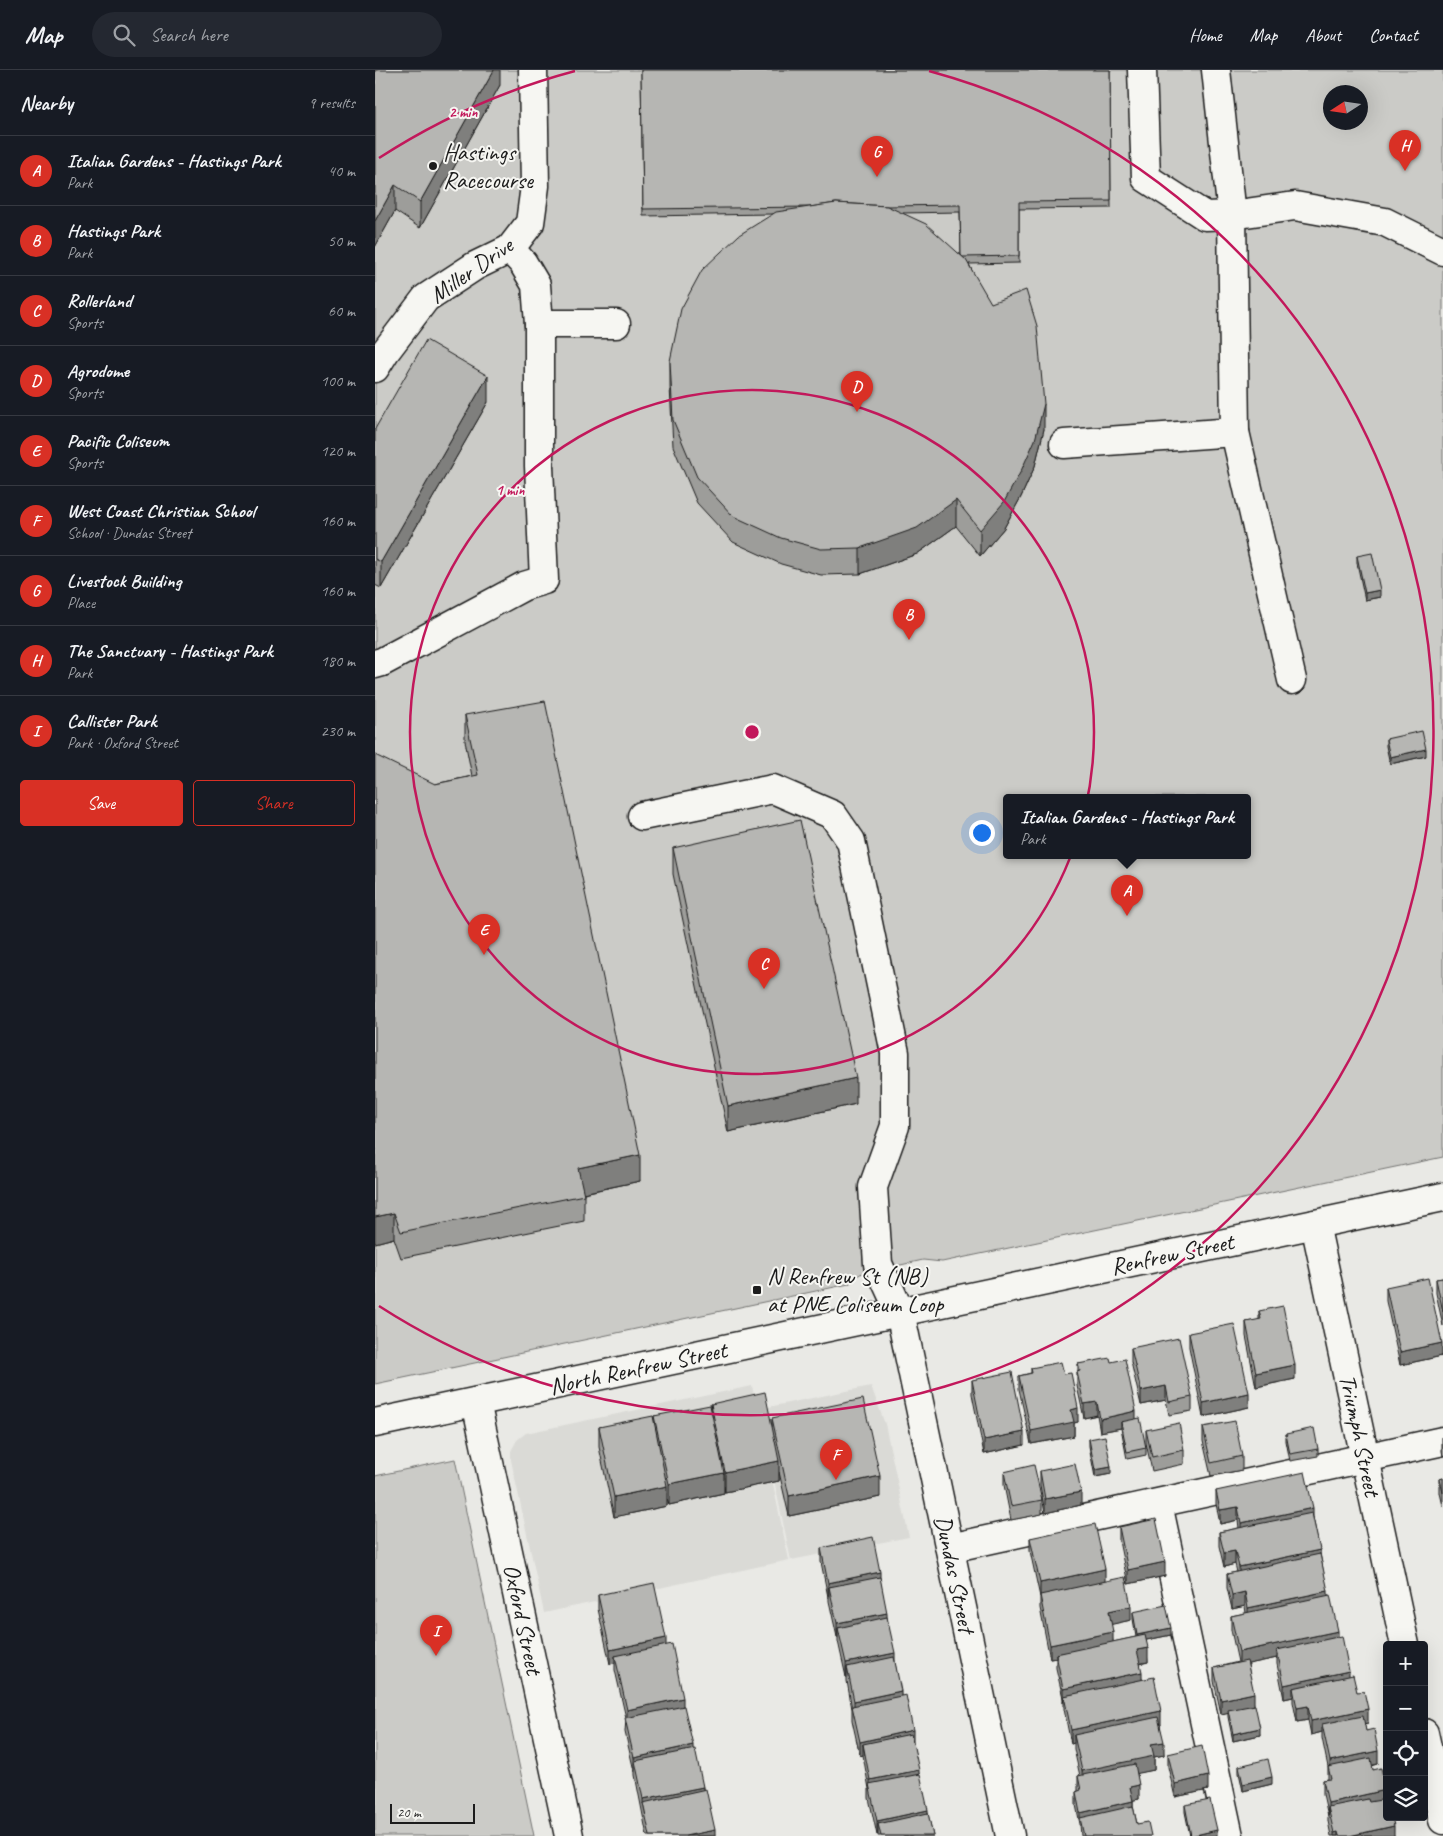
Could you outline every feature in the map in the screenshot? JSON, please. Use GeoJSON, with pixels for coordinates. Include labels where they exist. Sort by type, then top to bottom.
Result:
{"type":"FeatureCollection","features":[{"type":"Feature","properties":{"kind":"street","name":"Miller Drive"},"geometry":{"type":"LineString","coordinates":[[375,368],[426,298],[475,266],[510,249],[529,224],[535,186],[533,70]]}},
{"type":"Feature","properties":{"kind":"street"},"geometry":{"type":"LineString","coordinates":[[1142,70],[1146,178],[1205,216],[1232,215],[1295,206],[1385,222],[1443,251]]}},
{"type":"Feature","properties":{"kind":"street"},"geometry":{"type":"LineString","coordinates":[[1216,70],[1232,215],[1235,432],[1292,680]]}},
{"type":"Feature","properties":{"kind":"street"},"geometry":{"type":"LineString","coordinates":[[375,664],[525,586],[543,580],[539,466],[539,324],[536,285],[523,263],[510,249]]}},
{"type":"Feature","properties":{"kind":"street"},"geometry":{"type":"LineString","coordinates":[[539,324],[616,324]]}},
{"type":"Feature","properties":{"kind":"street"},"geometry":{"type":"LineString","coordinates":[[1064,444],[1235,432]]}},
{"type":"Feature","properties":{"kind":"street","name":"Dundas Street"},"geometry":{"type":"LineString","coordinates":[[642,816],[773,789],[833,815],[851,841],[895,1053],[895,1126],[873,1187],[879,1264],[900,1312],[1010,1836]]}},
{"type":"Feature","properties":{"kind":"street","name":"Renfrew Street"},"geometry":{"type":"LineString","coordinates":[[900,1312],[1443,1197]]}},
{"type":"Feature","properties":{"kind":"street","name":"Triumph Street"},"geometry":{"type":"LineString","coordinates":[[1315,1224],[1404,1641]]}},
{"type":"Feature","properties":{"kind":"street","name":"North Renfrew Street"},"geometry":{"type":"LineString","coordinates":[[375,1423],[900,1312]]}},
{"type":"Feature","properties":{"kind":"street","name":"Oxford Street"},"geometry":{"type":"LineString","coordinates":[[476,1402],[569,1836]]}},
{"type":"Feature","properties":{"kind":"street"},"geometry":{"type":"LineString","coordinates":[[950,1548],[1443,1441]]}},
{"type":"Feature","properties":{"kind":"street"},"geometry":{"type":"LineString","coordinates":[[1158,1504],[1229,1836]]}},
{"type":"Feature","properties":{"kind":"street"},"geometry":{"type":"LineString","coordinates":[[1428,1752],[1443,1820]]}},
{"type":"Feature","properties":{"kind":"shaded area"},"geometry":{"type":"Polygon","coordinates":[[[375,70],[1443,70],[1443,1157],[942,1262],[923,1260],[860,1274],[849,1284],[375,1384],[375,70]]]}},
{"type":"Feature","properties":{"kind":"shaded area"},"geometry":{"type":"Polygon","coordinates":[[[752,1386],[789,1560],[544,1613],[511,1460],[511,1451],[517,1440],[526,1433],[752,1386]]]}},
{"type":"Feature","properties":{"kind":"shaded area"},"geometry":{"type":"Polygon","coordinates":[[[871,1386],[885,1424],[909,1537],[791,1560],[759,1409],[871,1386]]]}},
{"type":"Feature","properties":{"kind":"shaded area"},"geometry":{"type":"Polygon","coordinates":[[[455,1459],[534,1836],[375,1836],[375,1476],[455,1459]]]}},
{"type":"Feature","properties":{"kind":"building"},"geometry":{"type":"Polygon","coordinates":[[[375,70],[494,70],[420,202],[395,185],[375,221],[375,70]]]}},
{"type":"Feature","properties":{"kind":"building"},"geometry":{"type":"Polygon","coordinates":[[[641,70],[1110,70],[1111,201],[1019,202],[1019,256],[963,257],[961,255],[960,205],[887,206],[836,203],[810,207],[643,209],[641,70]]]}},
{"type":"Feature","properties":{"kind":"building"},"geometry":{"type":"Polygon","coordinates":[[[836,203],[887,206],[926,224],[966,260],[991,303],[1026,290],[1037,326],[1044,404],[1035,440],[1021,471],[1004,502],[980,530],[956,500],[917,528],[860,548],[821,549],[781,538],[733,516],[697,477],[673,420],[670,361],[681,309],[702,270],[739,235],[776,212],[836,203]]]}},
{"type":"Feature","properties":{"kind":"building"},"geometry":{"type":"Polygon","coordinates":[[[426,340],[488,376],[381,562],[375,559],[375,429],[426,340]]]}},
{"type":"Feature","properties":{"kind":"building"},"geometry":{"type":"Polygon","coordinates":[[[1372,553],[1380,590],[1365,593],[1357,556],[1372,553]]]}},
{"type":"Feature","properties":{"kind":"building"},"geometry":{"type":"Polygon","coordinates":[[[545,701],[640,1155],[578,1168],[584,1195],[401,1232],[394,1213],[375,1217],[375,755],[435,784],[478,775],[465,715],[545,701]]]}},
{"type":"Feature","properties":{"kind":"building"},"geometry":{"type":"Polygon","coordinates":[[[1422,731],[1426,749],[1390,757],[1386,739],[1422,731]]]}},
{"type":"Feature","properties":{"kind":"building"},"geometry":{"type":"Polygon","coordinates":[[[800,820],[856,1078],[728,1106],[673,848],[800,820]]]}},
{"type":"Feature","properties":{"kind":"building"},"geometry":{"type":"Polygon","coordinates":[[[1428,1278],[1442,1343],[1400,1352],[1386,1287],[1428,1278]]]}},
{"type":"Feature","properties":{"kind":"building"},"geometry":{"type":"Polygon","coordinates":[[[1443,1278],[1443,1312],[1436,1279],[1443,1278]]]}},
{"type":"Feature","properties":{"kind":"building"},"geometry":{"type":"Polygon","coordinates":[[[1283,1306],[1295,1365],[1256,1373],[1246,1322],[1261,1319],[1259,1311],[1283,1306]]]}},
{"type":"Feature","properties":{"kind":"building"},"geometry":{"type":"Polygon","coordinates":[[[1234,1324],[1249,1393],[1203,1403],[1189,1333],[1234,1324]]]}},
{"type":"Feature","properties":{"kind":"building"},"geometry":{"type":"Polygon","coordinates":[[[1179,1338],[1192,1397],[1169,1402],[1166,1386],[1141,1391],[1131,1348],[1179,1338]]]}},
{"type":"Feature","properties":{"kind":"building"},"geometry":{"type":"Polygon","coordinates":[[[1110,1358],[1111,1362],[1125,1359],[1136,1411],[1100,1419],[1097,1402],[1084,1404],[1077,1372],[1080,1371],[1078,1364],[1110,1358]]]}},
{"type":"Feature","properties":{"kind":"building"},"geometry":{"type":"Polygon","coordinates":[[[1061,1362],[1064,1374],[1071,1373],[1078,1408],[1071,1410],[1074,1422],[1031,1431],[1019,1376],[1032,1373],[1031,1368],[1061,1362]]]}},
{"type":"Feature","properties":{"kind":"building"},"geometry":{"type":"Polygon","coordinates":[[[1012,1372],[1024,1432],[984,1440],[972,1380],[1012,1372]]]}},
{"type":"Feature","properties":{"kind":"building"},"geometry":{"type":"Polygon","coordinates":[[[765,1392],[779,1461],[725,1472],[711,1404],[765,1392]]]}},
{"type":"Feature","properties":{"kind":"building"},"geometry":{"type":"Polygon","coordinates":[[[863,1399],[880,1476],[789,1496],[772,1418],[863,1399]]]}},
{"type":"Feature","properties":{"kind":"building"},"geometry":{"type":"Polygon","coordinates":[[[710,1405],[724,1473],[669,1484],[654,1416],[710,1405]]]}},
{"type":"Feature","properties":{"kind":"building"},"geometry":{"type":"Polygon","coordinates":[[[653,1416],[667,1486],[614,1497],[599,1427],[653,1416]]]}},
{"type":"Feature","properties":{"kind":"building"},"geometry":{"type":"Polygon","coordinates":[[[1140,1418],[1146,1448],[1127,1452],[1121,1422],[1140,1418]]]}},
{"type":"Feature","properties":{"kind":"building"},"geometry":{"type":"Polygon","coordinates":[[[1235,1421],[1242,1456],[1211,1463],[1203,1427],[1235,1421]]]}},
{"type":"Feature","properties":{"kind":"building"},"geometry":{"type":"Polygon","coordinates":[[[1179,1423],[1184,1450],[1152,1457],[1146,1430],[1179,1423]]]}},
{"type":"Feature","properties":{"kind":"building"},"geometry":{"type":"Polygon","coordinates":[[[1314,1428],[1318,1449],[1290,1454],[1286,1434],[1314,1428]]]}},
{"type":"Feature","properties":{"kind":"building"},"geometry":{"type":"Polygon","coordinates":[[[1105,1436],[1111,1467],[1095,1470],[1089,1439],[1105,1436]]]}},
{"type":"Feature","properties":{"kind":"building"},"geometry":{"type":"Polygon","coordinates":[[[1075,1464],[1081,1492],[1045,1499],[1040,1471],[1075,1464]]]}},
{"type":"Feature","properties":{"kind":"building"},"geometry":{"type":"Polygon","coordinates":[[[1034,1465],[1042,1500],[1011,1506],[1004,1472],[1034,1465]]]}},
{"type":"Feature","properties":{"kind":"building"},"geometry":{"type":"Polygon","coordinates":[[[1305,1472],[1313,1508],[1241,1523],[1238,1507],[1220,1510],[1216,1491],[1305,1472]]]}},
{"type":"Feature","properties":{"kind":"building"},"geometry":{"type":"Polygon","coordinates":[[[1443,1478],[1443,1493],[1440,1479],[1443,1478]]]}},
{"type":"Feature","properties":{"kind":"building"},"geometry":{"type":"Polygon","coordinates":[[[1312,1513],[1320,1550],[1239,1567],[1235,1551],[1224,1553],[1219,1532],[1312,1513]]]}},
{"type":"Feature","properties":{"kind":"building"},"geometry":{"type":"Polygon","coordinates":[[[1156,1519],[1165,1562],[1128,1570],[1119,1527],[1156,1519]]]}},
{"type":"Feature","properties":{"kind":"building"},"geometry":{"type":"Polygon","coordinates":[[[1095,1524],[1105,1569],[1040,1583],[1030,1538],[1095,1524]]]}},
{"type":"Feature","properties":{"kind":"building"},"geometry":{"type":"Polygon","coordinates":[[[873,1537],[880,1572],[828,1583],[821,1548],[873,1537]]]}},
{"type":"Feature","properties":{"kind":"building"},"geometry":{"type":"Polygon","coordinates":[[[1320,1554],[1328,1591],[1248,1608],[1245,1592],[1232,1595],[1227,1574],[1320,1554]]]}},
{"type":"Feature","properties":{"kind":"building"},"geometry":{"type":"Polygon","coordinates":[[[880,1577],[887,1613],[837,1623],[829,1587],[880,1577]]]}},
{"type":"Feature","properties":{"kind":"building"},"geometry":{"type":"Polygon","coordinates":[[[1125,1577],[1131,1606],[1109,1611],[1113,1632],[1050,1645],[1040,1595],[1125,1577]]]}},
{"type":"Feature","properties":{"kind":"building"},"geometry":{"type":"Polygon","coordinates":[[[654,1583],[666,1638],[610,1650],[598,1595],[654,1583]]]}},
{"type":"Feature","properties":{"kind":"building"},"geometry":{"type":"Polygon","coordinates":[[[1330,1595],[1338,1631],[1239,1652],[1231,1616],[1330,1595]]]}},
{"type":"Feature","properties":{"kind":"building"},"geometry":{"type":"Polygon","coordinates":[[[1166,1605],[1171,1628],[1137,1635],[1133,1612],[1166,1605]]]}},
{"type":"Feature","properties":{"kind":"building"},"geometry":{"type":"Polygon","coordinates":[[[887,1617],[895,1653],[846,1663],[838,1628],[887,1617]]]}},
{"type":"Feature","properties":{"kind":"building"},"geometry":{"type":"Polygon","coordinates":[[[1145,1635],[1148,1648],[1137,1650],[1142,1672],[1063,1689],[1056,1654],[1145,1635]]]}},
{"type":"Feature","properties":{"kind":"building"},"geometry":{"type":"Polygon","coordinates":[[[1342,1636],[1349,1671],[1284,1685],[1277,1650],[1342,1636]]]}},
{"type":"Feature","properties":{"kind":"building"},"geometry":{"type":"Polygon","coordinates":[[[672,1644],[683,1698],[627,1710],[615,1656],[672,1644]]]}},
{"type":"Feature","properties":{"kind":"building"},"geometry":{"type":"Polygon","coordinates":[[[894,1657],[901,1691],[854,1701],[847,1667],[894,1657]]]}},
{"type":"Feature","properties":{"kind":"building"},"geometry":{"type":"Polygon","coordinates":[[[1247,1661],[1254,1693],[1221,1700],[1214,1668],[1247,1661]]]}},
{"type":"Feature","properties":{"kind":"building"},"geometry":{"type":"Polygon","coordinates":[[[1353,1675],[1357,1692],[1364,1691],[1368,1709],[1311,1721],[1308,1706],[1297,1708],[1293,1688],[1353,1675]]]}},
{"type":"Feature","properties":{"kind":"building"},"geometry":{"type":"Polygon","coordinates":[[[1154,1677],[1161,1711],[1071,1730],[1064,1696],[1154,1677]]]}},
{"type":"Feature","properties":{"kind":"building"},"geometry":{"type":"Polygon","coordinates":[[[906,1695],[913,1730],[860,1742],[852,1706],[906,1695]]]}},
{"type":"Feature","properties":{"kind":"building"},"geometry":{"type":"Polygon","coordinates":[[[1255,1705],[1260,1728],[1233,1734],[1228,1710],[1255,1705]]]}},
{"type":"Feature","properties":{"kind":"building"},"geometry":{"type":"Polygon","coordinates":[[[684,1706],[693,1745],[634,1758],[625,1718],[684,1706]]]}},
{"type":"Feature","properties":{"kind":"building"},"geometry":{"type":"Polygon","coordinates":[[[1363,1716],[1366,1731],[1374,1729],[1378,1751],[1330,1761],[1322,1724],[1363,1716]]]}},
{"type":"Feature","properties":{"kind":"building"},"geometry":{"type":"Polygon","coordinates":[[[1158,1717],[1164,1742],[1151,1744],[1154,1756],[1082,1771],[1074,1735],[1158,1717]]]}},
{"type":"Feature","properties":{"kind":"building"},"geometry":{"type":"Polygon","coordinates":[[[911,1734],[919,1770],[870,1780],[863,1744],[911,1734]]]}},
{"type":"Feature","properties":{"kind":"building"},"geometry":{"type":"Polygon","coordinates":[[[1202,1746],[1208,1776],[1175,1784],[1168,1754],[1202,1746]]]}},
{"type":"Feature","properties":{"kind":"building"},"geometry":{"type":"Polygon","coordinates":[[[695,1749],[703,1787],[643,1799],[635,1761],[695,1749]]]}},
{"type":"Feature","properties":{"kind":"building"},"geometry":{"type":"Polygon","coordinates":[[[1371,1758],[1373,1770],[1381,1768],[1383,1791],[1328,1803],[1323,1780],[1331,1779],[1328,1767],[1371,1758]]]}},
{"type":"Feature","properties":{"kind":"building"},"geometry":{"type":"Polygon","coordinates":[[[1268,1759],[1272,1777],[1243,1784],[1239,1766],[1268,1759]]]}},
{"type":"Feature","properties":{"kind":"building"},"geometry":{"type":"Polygon","coordinates":[[[1135,1764],[1139,1785],[1130,1787],[1133,1801],[1080,1813],[1076,1792],[1081,1790],[1078,1776],[1135,1764]]]}},
{"type":"Feature","properties":{"kind":"building"},"geometry":{"type":"Polygon","coordinates":[[[920,1774],[928,1810],[877,1821],[869,1784],[920,1774]]]}},
{"type":"Feature","properties":{"kind":"building"},"geometry":{"type":"Polygon","coordinates":[[[706,1789],[715,1830],[685,1836],[650,1836],[643,1803],[706,1789]]]}},
{"type":"Feature","properties":{"kind":"building"},"geometry":{"type":"Polygon","coordinates":[[[1368,1799],[1369,1802],[1383,1800],[1383,1821],[1393,1821],[1394,1826],[1349,1836],[1339,1836],[1338,1832],[1334,1833],[1328,1807],[1368,1799]]]}},
{"type":"Feature","properties":{"kind":"building"},"geometry":{"type":"Polygon","coordinates":[[[1210,1800],[1217,1830],[1191,1836],[1185,1805],[1210,1800]]]}},
{"type":"Feature","properties":{"kind":"building"},"geometry":{"type":"Polygon","coordinates":[[[1133,1806],[1137,1824],[1148,1822],[1151,1836],[1084,1836],[1080,1818],[1133,1806]]]}},
{"type":"Feature","properties":{"kind":"building"},"geometry":{"type":"Polygon","coordinates":[[[928,1813],[933,1836],[881,1836],[878,1824],[928,1813]]]}},
{"type":"Feature","properties":{"kind":"place","name":"Hastings Racecourse"},"geometry":{"type":"Point","coordinates":[433,166]}},
{"type":"Feature","properties":{"kind":"place","name":"The Sanctuary - Hastings Park"},"geometry":{"type":"Point","coordinates":[1405,171]}},
{"type":"Feature","properties":{"kind":"place","name":"Livestock Building"},"geometry":{"type":"Point","coordinates":[877,177]}},
{"type":"Feature","properties":{"kind":"place","name":"Agrodome"},"geometry":{"type":"Point","coordinates":[857,412]}},
{"type":"Feature","properties":{"kind":"place","name":"Hastings Park"},"geometry":{"type":"Point","coordinates":[909,640]}},
{"type":"Feature","properties":{"kind":"place","name":"Italian Gardens - Hastings Park"},"geometry":{"type":"Point","coordinates":[1127,916]}},
{"type":"Feature","properties":{"kind":"place","name":"Pacific Coliseum"},"geometry":{"type":"Point","coordinates":[484,955]}},
{"type":"Feature","properties":{"kind":"place","name":"Rollerland"},"geometry":{"type":"Point","coordinates":[764,989]}},
{"type":"Feature","properties":{"kind":"place","name":"N Renfrew St (NB) at PNE Coliseum Loop"},"geometry":{"type":"Point","coordinates":[757,1290]}},
{"type":"Feature","properties":{"kind":"place","name":"West Coast Christian School"},"geometry":{"type":"Point","coordinates":[836,1480]}},
{"type":"Feature","properties":{"kind":"place","name":"Callister Park"},"geometry":{"type":"Point","coordinates":[436,1656]}}]}
